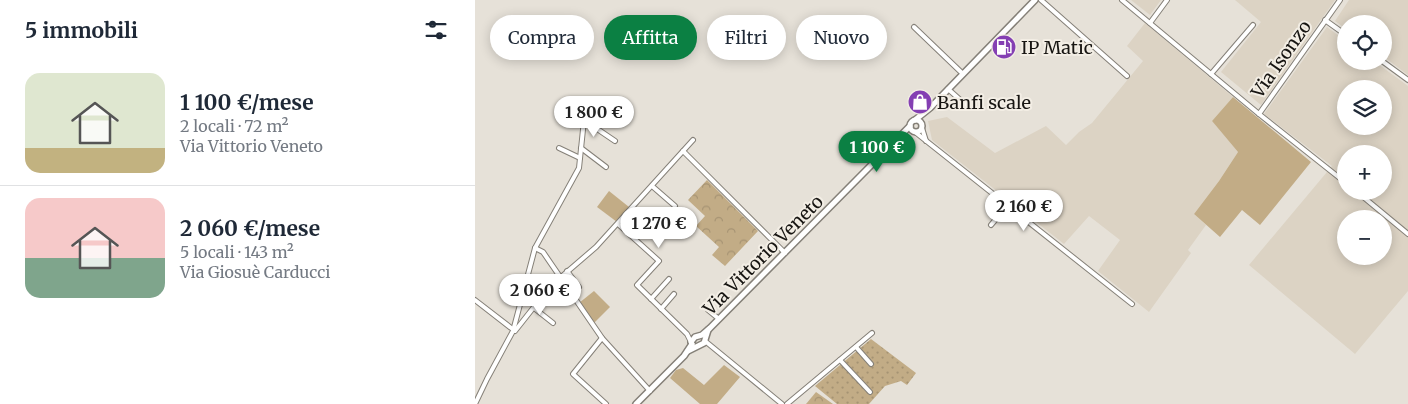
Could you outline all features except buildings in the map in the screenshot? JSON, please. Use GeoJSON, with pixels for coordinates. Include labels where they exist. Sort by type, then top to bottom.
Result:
{"type":"FeatureCollection","features":[{"type":"Feature","properties":{"kind":"street"},"geometry":{"type":"LineString","coordinates":[[1035,0],[930,108],[915,120],[913,130],[1132,304]]}},
{"type":"Feature","properties":{"kind":"street"},"geometry":{"type":"LineString","coordinates":[[1041,0],[1127,76]]}},
{"type":"Feature","properties":{"kind":"street"},"geometry":{"type":"LineString","coordinates":[[1122,0],[1259,114],[1337,176]]}},
{"type":"Feature","properties":{"kind":"street"},"geometry":{"type":"LineString","coordinates":[[1150,23],[1167,0]]}},
{"type":"Feature","properties":{"kind":"street","name":"Via Isonzo"},"geometry":{"type":"LineString","coordinates":[[1259,114],[1340,0]]}},
{"type":"Feature","properties":{"kind":"street","name":"Via Isonzo"},"geometry":{"type":"LineString","coordinates":[[1325,20],[1337,29]]}},
{"type":"Feature","properties":{"kind":"street"},"geometry":{"type":"LineString","coordinates":[[1211,74],[1253,25]]}},
{"type":"Feature","properties":{"kind":"street"},"geometry":{"type":"LineString","coordinates":[[914,27],[963,74]]}},
{"type":"Feature","properties":{"kind":"street"},"geometry":{"type":"LineString","coordinates":[[1392,68],[1408,80]]}},
{"type":"Feature","properties":{"kind":"street"},"geometry":{"type":"LineString","coordinates":[[948,89],[966,105]]}},
{"type":"Feature","properties":{"kind":"street"},"geometry":{"type":"LineString","coordinates":[[922,127],[930,108]]}},
{"type":"Feature","properties":{"kind":"street"},"geometry":{"type":"LineString","coordinates":[[475,404],[513,331],[535,248],[579,168],[584,120],[615,141]]}},
{"type":"Feature","properties":{"kind":"street"},"geometry":{"type":"LineString","coordinates":[[915,120],[921,122],[926,141]]}},
{"type":"Feature","properties":{"kind":"street","name":"Via Vittorio Veneto"},"geometry":{"type":"LineString","coordinates":[[700,342],[708,330],[901,136],[913,130],[919,132],[922,127]]}},
{"type":"Feature","properties":{"kind":"street"},"geometry":{"type":"LineString","coordinates":[[513,331],[515,332],[560,278],[596,247],[618,224],[693,140]]}},
{"type":"Feature","properties":{"kind":"street"},"geometry":{"type":"LineString","coordinates":[[559,148],[580,158]]}},
{"type":"Feature","properties":{"kind":"street"},"geometry":{"type":"LineString","coordinates":[[581,148],[606,167]]}},
{"type":"Feature","properties":{"kind":"street"},"geometry":{"type":"LineString","coordinates":[[683,151],[785,253]]}},
{"type":"Feature","properties":{"kind":"street"},"geometry":{"type":"LineString","coordinates":[[652,186],[675,206]]}},
{"type":"Feature","properties":{"kind":"street"},"geometry":{"type":"LineString","coordinates":[[1367,200],[1408,234]]}},
{"type":"Feature","properties":{"kind":"street"},"geometry":{"type":"LineString","coordinates":[[991,225],[1007,206]]}},
{"type":"Feature","properties":{"kind":"street"},"geometry":{"type":"LineString","coordinates":[[618,224],[659,261],[637,285],[692,336],[782,404]]}},
{"type":"Feature","properties":{"kind":"street"},"geometry":{"type":"LineString","coordinates":[[535,248],[543,252],[602,338],[650,391]]}},
{"type":"Feature","properties":{"kind":"street"},"geometry":{"type":"LineString","coordinates":[[567,272],[579,287],[570,294]]}},
{"type":"Feature","properties":{"kind":"street"},"geometry":{"type":"LineString","coordinates":[[651,299],[669,279]]}},
{"type":"Feature","properties":{"kind":"street"},"geometry":{"type":"LineString","coordinates":[[661,309],[674,294]]}},
{"type":"Feature","properties":{"kind":"street"},"geometry":{"type":"LineString","coordinates":[[475,300],[513,331]]}},
{"type":"Feature","properties":{"kind":"street"},"geometry":{"type":"LineString","coordinates":[[534,308],[553,324]]}},
{"type":"Feature","properties":{"kind":"street"},"geometry":{"type":"LineString","coordinates":[[708,310],[719,319]]}},
{"type":"Feature","properties":{"kind":"street"},"geometry":{"type":"LineString","coordinates":[[787,404],[872,333]]}},
{"type":"Feature","properties":{"kind":"street"},"geometry":{"type":"LineString","coordinates":[[692,336],[700,342]]}},
{"type":"Feature","properties":{"kind":"street"},"geometry":{"type":"LineString","coordinates":[[602,338],[573,374],[606,404]]}},
{"type":"Feature","properties":{"kind":"street"},"geometry":{"type":"LineString","coordinates":[[638,404],[700,342]]}},
{"type":"Feature","properties":{"kind":"street"},"geometry":{"type":"LineString","coordinates":[[856,347],[871,364]]}},
{"type":"Feature","properties":{"kind":"street"},"geometry":{"type":"LineString","coordinates":[[840,360],[869,392]]}},
{"type":"Feature","properties":{"kind":"shaded area"},"geometry":{"type":"Polygon","coordinates":[[[1131,0],[1161,0],[1150,15],[1131,0]]]}},
{"type":"Feature","properties":{"kind":"shaded area"},"geometry":{"type":"Polygon","coordinates":[[[1235,0],[1335,0],[1261,105],[1221,72],[1261,22],[1235,0]]]}},
{"type":"Feature","properties":{"kind":"shaded area"},"geometry":{"type":"Polygon","coordinates":[[[1349,0],[1408,0],[1408,75],[1392,63],[1392,15],[1339,15],[1349,0]]]}},
{"type":"Feature","properties":{"kind":"shaded area"},"geometry":{"type":"Polygon","coordinates":[[[1145,23],[1233,97],[1212,121],[1238,152],[1194,214],[1206,225],[1188,250],[1191,253],[1149,312],[1098,271],[1120,240],[1089,216],[1064,244],[932,140],[928,121],[947,117],[995,153],[1046,126],[1066,145],[1079,132],[1092,123],[1143,61],[1127,46],[1145,23]]]}},
{"type":"Feature","properties":{"kind":"shaded area"},"geometry":{"type":"Polygon","coordinates":[[[1327,27],[1337,34],[1337,70],[1386,70],[1408,86],[1408,291],[1355,354],[1249,265],[1332,166],[1264,114],[1327,27]]]}},
{"type":"Feature","properties":{"kind":"green space"},"geometry":{"type":"Polygon","coordinates":[[[1233,97],[1311,162],[1260,225],[1242,210],[1220,237],[1194,214],[1238,152],[1212,121],[1233,97]]]}},
{"type":"Feature","properties":{"kind":"green space"},"geometry":{"type":"Polygon","coordinates":[[[707,180],[758,231],[725,266],[712,255],[719,247],[696,226],[705,216],[688,200],[707,180]]]}},
{"type":"Feature","properties":{"kind":"green space"},"geometry":{"type":"Polygon","coordinates":[[[609,191],[629,207],[617,222],[597,207],[609,191]]]}},
{"type":"Feature","properties":{"kind":"green space"},"geometry":{"type":"Polygon","coordinates":[[[594,291],[610,307],[594,323],[579,303],[594,291]]]}},
{"type":"Feature","properties":{"kind":"green space"},"geometry":{"type":"Polygon","coordinates":[[[871,339],[916,373],[907,385],[901,381],[885,386],[869,404],[837,404],[815,386],[871,339]]]}},
{"type":"Feature","properties":{"kind":"green space"},"geometry":{"type":"Polygon","coordinates":[[[724,365],[740,377],[717,404],[700,404],[670,378],[676,370],[683,368],[704,385],[724,365]]]}},
{"type":"Feature","properties":{"kind":"green space"},"geometry":{"type":"Polygon","coordinates":[[[816,392],[833,404],[806,404],[816,392]]]}},
{"type":"Feature","properties":{"kind":"place","name":"IP Matic"},"geometry":{"type":"Point","coordinates":[1004,47]}},
{"type":"Feature","properties":{"kind":"place","name":"Banfi scale"},"geometry":{"type":"Point","coordinates":[920,102]}}]}
